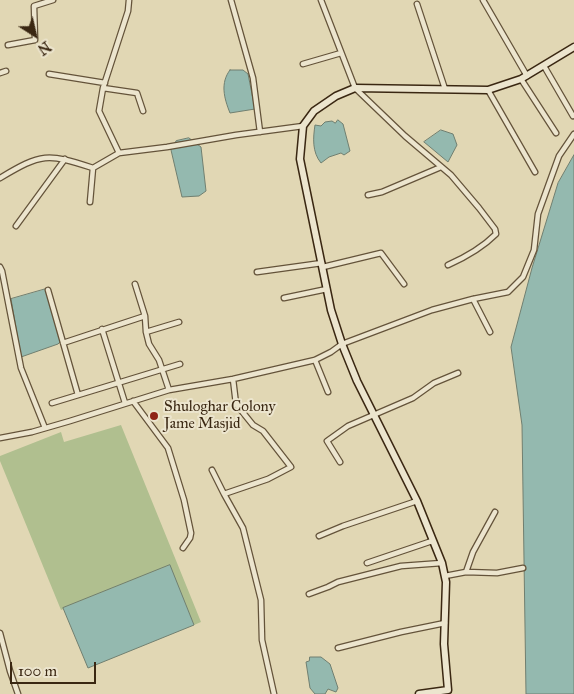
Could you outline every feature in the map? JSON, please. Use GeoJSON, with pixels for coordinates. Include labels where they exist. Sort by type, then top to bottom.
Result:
{"type":"FeatureCollection","features":[{"type":"Feature","properties":{"kind":"main road"},"geometry":{"type":"LineString","coordinates":[[418,694],[448,690],[444,644],[445,576],[442,563],[417,501],[357,381],[342,344],[327,289],[300,159],[302,126],[314,111],[336,96],[354,88],[488,90],[524,78],[574,47]]}},
{"type":"Feature","properties":{"kind":"street"},"geometry":{"type":"LineString","coordinates":[[8,45],[35,40],[34,6],[53,0]]}},
{"type":"Feature","properties":{"kind":"street"},"geometry":{"type":"LineString","coordinates":[[119,153],[99,111],[104,86],[128,11],[129,0]]}},
{"type":"Feature","properties":{"kind":"street"},"geometry":{"type":"LineString","coordinates":[[231,0],[253,78],[260,132]]}},
{"type":"Feature","properties":{"kind":"street"},"geometry":{"type":"LineString","coordinates":[[321,0],[354,88],[451,176],[495,229],[496,234],[476,251],[448,265]]}},
{"type":"Feature","properties":{"kind":"street"},"geometry":{"type":"LineString","coordinates":[[483,0],[524,78],[556,133]]}},
{"type":"Feature","properties":{"kind":"street"},"geometry":{"type":"LineString","coordinates":[[417,4],[445,89]]}},
{"type":"Feature","properties":{"kind":"street"},"geometry":{"type":"LineString","coordinates":[[303,64],[341,53]]}},
{"type":"Feature","properties":{"kind":"street"},"geometry":{"type":"LineString","coordinates":[[544,66],[573,116]]}},
{"type":"Feature","properties":{"kind":"street"},"geometry":{"type":"LineString","coordinates":[[0,73],[6,71]]}},
{"type":"Feature","properties":{"kind":"street"},"geometry":{"type":"LineString","coordinates":[[49,74],[137,93],[143,111]]}},
{"type":"Feature","properties":{"kind":"street"},"geometry":{"type":"LineString","coordinates":[[488,90],[536,172]]}},
{"type":"Feature","properties":{"kind":"street"},"geometry":{"type":"LineString","coordinates":[[0,178],[37,158],[65,159],[93,168],[119,153],[302,126]]}},
{"type":"Feature","properties":{"kind":"street"},"geometry":{"type":"LineString","coordinates":[[0,438],[45,428],[169,390],[233,379],[315,360],[332,352],[342,344],[432,310],[508,292],[523,277],[534,250],[538,214],[559,156],[574,134]]}},
{"type":"Feature","properties":{"kind":"street"},"geometry":{"type":"LineString","coordinates":[[16,226],[65,159]]}},
{"type":"Feature","properties":{"kind":"street"},"geometry":{"type":"LineString","coordinates":[[90,202],[93,168]]}},
{"type":"Feature","properties":{"kind":"street"},"geometry":{"type":"LineString","coordinates":[[368,195],[382,192],[441,168]]}},
{"type":"Feature","properties":{"kind":"street"},"geometry":{"type":"LineString","coordinates":[[257,272],[322,265],[381,253],[404,284]]}},
{"type":"Feature","properties":{"kind":"street"},"geometry":{"type":"LineString","coordinates":[[0,267],[21,368],[45,428]]}},
{"type":"Feature","properties":{"kind":"street"},"geometry":{"type":"LineString","coordinates":[[135,284],[145,316],[149,344],[159,360],[169,390]]}},
{"type":"Feature","properties":{"kind":"street"},"geometry":{"type":"LineString","coordinates":[[284,298],[327,289]]}},
{"type":"Feature","properties":{"kind":"street"},"geometry":{"type":"LineString","coordinates":[[48,290],[78,395]]}},
{"type":"Feature","properties":{"kind":"street"},"geometry":{"type":"LineString","coordinates":[[474,299],[490,332]]}},
{"type":"Feature","properties":{"kind":"street"},"geometry":{"type":"LineString","coordinates":[[63,343],[145,316]]}},
{"type":"Feature","properties":{"kind":"street"},"geometry":{"type":"LineString","coordinates":[[146,332],[179,322]]}},
{"type":"Feature","properties":{"kind":"street"},"geometry":{"type":"LineString","coordinates":[[102,329],[125,403]]}},
{"type":"Feature","properties":{"kind":"street"},"geometry":{"type":"LineString","coordinates":[[315,360],[328,392]]}},
{"type":"Feature","properties":{"kind":"street"},"geometry":{"type":"LineString","coordinates":[[52,403],[180,364]]}},
{"type":"Feature","properties":{"kind":"street"},"geometry":{"type":"LineString","coordinates":[[340,462],[327,441],[348,426],[413,398],[434,383],[458,373]]}},
{"type":"Feature","properties":{"kind":"street"},"geometry":{"type":"LineString","coordinates":[[224,494],[268,479],[291,467],[263,431],[253,425],[236,404],[233,379]]}},
{"type":"Feature","properties":{"kind":"street"},"geometry":{"type":"LineString","coordinates":[[133,401],[168,448],[184,500],[191,533],[184,548]]}},
{"type":"Feature","properties":{"kind":"street"},"geometry":{"type":"LineString","coordinates":[[212,470],[243,528],[261,600],[262,640],[274,694]]}},
{"type":"Feature","properties":{"kind":"street"},"geometry":{"type":"LineString","coordinates":[[319,536],[417,501]]}},
{"type":"Feature","properties":{"kind":"street"},"geometry":{"type":"LineString","coordinates":[[466,572],[473,552],[495,512]]}},
{"type":"Feature","properties":{"kind":"street"},"geometry":{"type":"LineString","coordinates":[[367,563],[432,540]]}},
{"type":"Feature","properties":{"kind":"street"},"geometry":{"type":"LineString","coordinates":[[309,594],[328,588],[338,582],[401,566],[442,563]]}},
{"type":"Feature","properties":{"kind":"street"},"geometry":{"type":"LineString","coordinates":[[445,576],[466,572],[497,573],[523,568]]}},
{"type":"Feature","properties":{"kind":"street"},"geometry":{"type":"LineString","coordinates":[[338,648],[445,623]]}},
{"type":"Feature","properties":{"kind":"street"},"geometry":{"type":"LineString","coordinates":[[0,634],[18,694]]}},
{"type":"Feature","properties":{"kind":"green space"},"geometry":{"type":"Polygon","coordinates":[[[121,425],[201,622],[194,625],[169,566],[61,610],[0,461],[0,456],[61,432],[64,442],[121,425]]]}},
{"type":"Feature","properties":{"kind":"water"},"geometry":{"type":"Polygon","coordinates":[[[230,70],[243,70],[248,74],[255,109],[230,113],[226,102],[224,85],[230,70]]]}},
{"type":"Feature","properties":{"kind":"water"},"geometry":{"type":"Polygon","coordinates":[[[338,120],[343,124],[350,151],[344,155],[341,153],[329,157],[321,163],[315,150],[315,125],[321,126],[325,122],[332,121],[335,123],[338,120]]]}},
{"type":"Feature","properties":{"kind":"water"},"geometry":{"type":"Polygon","coordinates":[[[441,130],[453,134],[457,145],[448,162],[424,142],[441,130]]]}},
{"type":"Feature","properties":{"kind":"water"},"geometry":{"type":"Polygon","coordinates":[[[189,138],[201,147],[206,191],[199,196],[182,197],[171,150],[176,141],[189,138]]]}},
{"type":"Feature","properties":{"kind":"water"},"geometry":{"type":"Polygon","coordinates":[[[574,155],[574,694],[526,694],[522,425],[511,347],[532,268],[558,183],[574,155]]]}},
{"type":"Feature","properties":{"kind":"water"},"geometry":{"type":"Polygon","coordinates":[[[46,289],[61,341],[58,344],[21,357],[11,299],[46,289]]]}},
{"type":"Feature","properties":{"kind":"water"},"geometry":{"type":"Polygon","coordinates":[[[170,565],[194,625],[88,668],[63,608],[170,565]]]}},
{"type":"Feature","properties":{"kind":"water"},"geometry":{"type":"Polygon","coordinates":[[[310,657],[321,657],[330,664],[338,688],[336,692],[328,689],[325,694],[315,694],[310,688],[306,662],[309,661],[310,657]]]}},
{"type":"Feature","properties":{"kind":"place","name":"Shuloghar Colony Jame Masjid"},"geometry":{"type":"Point","coordinates":[154,416]}}]}
